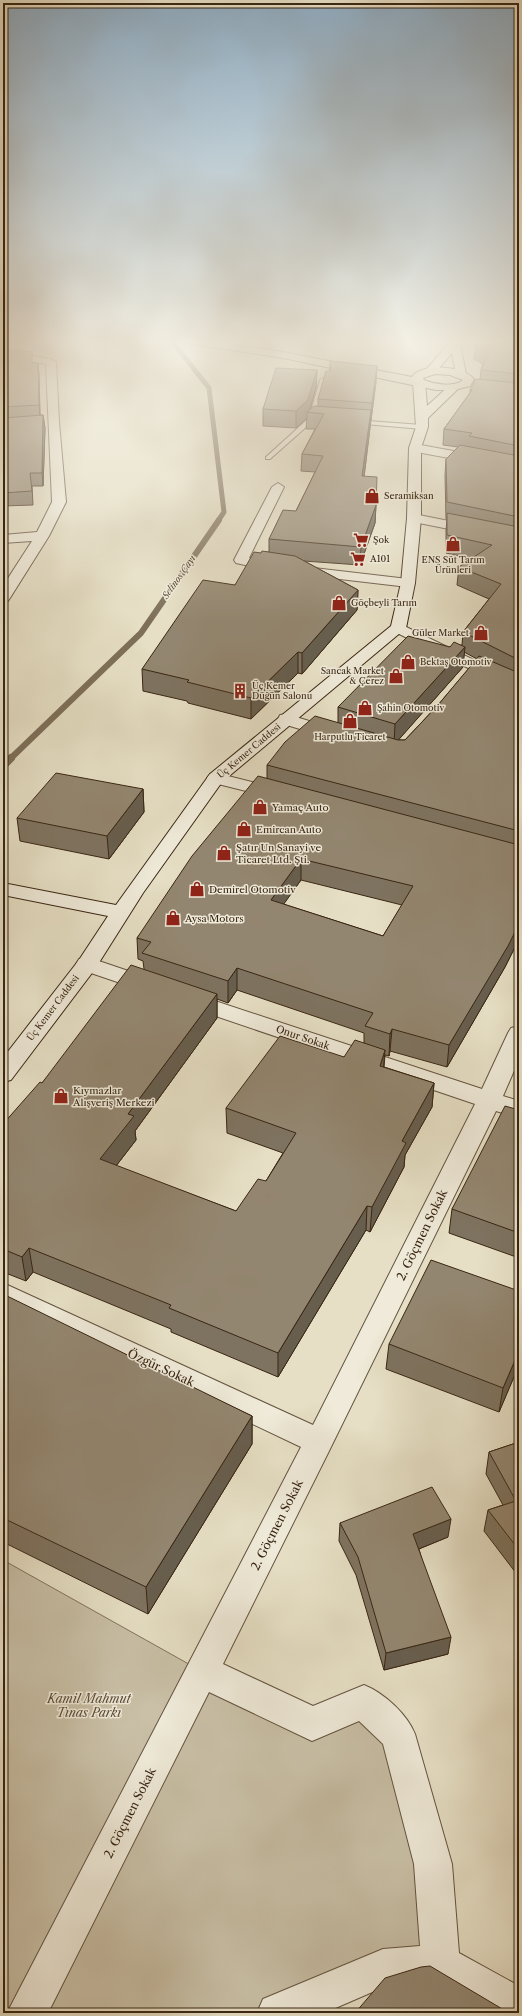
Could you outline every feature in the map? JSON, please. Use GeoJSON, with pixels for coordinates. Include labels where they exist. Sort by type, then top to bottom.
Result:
{"type":"FeatureCollection","features":[{"type":"Feature","properties":{"kind":"street"},"geometry":{"type":"LineString","coordinates":[[3,598],[42,536],[59,502],[53,433]]}},
{"type":"Feature","properties":{"kind":"street"},"geometry":{"type":"LineString","coordinates":[[419,433],[415,448],[414,518],[410,548],[408,583],[398,628],[470,671],[519,688]]}},
{"type":"Feature","properties":{"kind":"street"},"geometry":{"type":"LineString","coordinates":[[415,448],[519,466]]}},
{"type":"Feature","properties":{"kind":"street"},"geometry":{"type":"LineString","coordinates":[[278,487],[241,560],[270,567],[408,583]]}},
{"type":"Feature","properties":{"kind":"street"},"geometry":{"type":"LineString","coordinates":[[414,518],[519,539]]}},
{"type":"Feature","properties":{"kind":"street"},"geometry":{"type":"LineString","coordinates":[[3,539],[42,536]]}},
{"type":"Feature","properties":{"kind":"street","name":"Üç Kemer Caddesi"},"geometry":{"type":"LineString","coordinates":[[3,1074],[87,964],[121,912],[216,778],[398,628]]}},
{"type":"Feature","properties":{"kind":"street"},"geometry":{"type":"LineString","coordinates":[[286,719],[345,737]]}},
{"type":"Feature","properties":{"kind":"street"},"geometry":{"type":"LineString","coordinates":[[216,778],[295,799]]}},
{"type":"Feature","properties":{"kind":"street"},"geometry":{"type":"LineString","coordinates":[[3,890],[121,912]]}},
{"type":"Feature","properties":{"kind":"street","name":"Onur Sokak"},"geometry":{"type":"LineString","coordinates":[[87,964],[519,1110]]}},
{"type":"Feature","properties":{"kind":"street","name":"2. Göçmen Sokak"},"geometry":{"type":"LineString","coordinates":[[27,2013],[319,1442],[489,1100],[519,1033]]}},
{"type":"Feature","properties":{"kind":"street","name":"Özgür Sokak"},"geometry":{"type":"LineString","coordinates":[[3,1294],[319,1442]]}},
{"type":"Feature","properties":{"kind":"street"},"geometry":{"type":"LineString","coordinates":[[202,1672],[312,1724],[364,1702],[398,1734],[433,1864],[441,1964]]}},
{"type":"Feature","properties":{"kind":"street"},"geometry":{"type":"LineString","coordinates":[[277,2013],[383,1968],[441,1964],[519,2008]]}},
{"type":"Feature","properties":{"kind":"lane"},"geometry":{"type":"LineString","coordinates":[[268,458],[296,433]]}},
{"type":"Feature","properties":{"kind":"green space","name":"Kamil Mahmut Tınas Parkı"},"geometry":{"type":"Polygon","coordinates":[[[3,1560],[203,1672],[311,1724],[364,1702],[398,1734],[441,1964],[277,2013],[3,2013],[3,1560]]]}},
{"type":"Feature","properties":{"kind":"building"},"geometry":{"type":"Polygon","coordinates":[[[3,433],[43,433],[42,473],[30,473],[32,491],[3,493],[3,433]]]}},
{"type":"Feature","properties":{"kind":"building"},"geometry":{"type":"Polygon","coordinates":[[[314,433],[368,433],[362,476],[377,477],[376,505],[361,547],[269,539],[283,510],[296,511],[323,456],[302,454],[314,433]]]}},
{"type":"Feature","properties":{"kind":"building"},"geometry":{"type":"Polygon","coordinates":[[[472,433],[519,433],[519,446],[469,436],[472,433]]]}},
{"type":"Feature","properties":{"kind":"building"},"geometry":{"type":"Polygon","coordinates":[[[460,445],[519,456],[519,517],[447,502],[446,459],[460,445]]]}},
{"type":"Feature","properties":{"kind":"building"},"geometry":{"type":"Polygon","coordinates":[[[447,513],[519,527],[519,660],[463,632],[501,584],[459,567],[492,545],[447,535],[447,513]]]}},
{"type":"Feature","properties":{"kind":"building"},"geometry":{"type":"Polygon","coordinates":[[[262,551],[295,556],[358,590],[302,653],[298,652],[251,698],[187,682],[189,680],[142,669],[203,580],[235,585],[254,552],[261,553],[262,551]]]}},
{"type":"Feature","properties":{"kind":"building"},"geometry":{"type":"Polygon","coordinates":[[[408,636],[450,647],[454,642],[465,647],[395,724],[338,707],[408,636]]]}},
{"type":"Feature","properties":{"kind":"building"},"geometry":{"type":"Polygon","coordinates":[[[479,656],[519,673],[519,831],[267,765],[285,742],[315,716],[398,740],[405,740],[438,705],[479,656]]]}},
{"type":"Feature","properties":{"kind":"building"},"geometry":{"type":"Polygon","coordinates":[[[56,773],[143,789],[107,836],[17,818],[56,773]]]}},
{"type":"Feature","properties":{"kind":"building"},"geometry":{"type":"Polygon","coordinates":[[[258,776],[519,845],[519,924],[508,946],[449,1045],[392,1029],[390,1034],[365,1026],[373,1013],[237,968],[228,981],[142,953],[151,942],[137,938],[192,856],[258,776]],[[301,859],[271,900],[383,936],[413,886],[301,859]]]}},
{"type":"Feature","properties":{"kind":"building"},"geometry":{"type":"Polygon","coordinates":[[[131,965],[217,994],[128,1114],[134,1116],[100,1159],[236,1211],[258,1179],[266,1181],[296,1133],[226,1108],[280,1036],[344,1057],[355,1040],[385,1050],[380,1066],[434,1083],[402,1141],[406,1143],[372,1207],[367,1206],[278,1353],[169,1308],[171,1305],[29,1248],[22,1257],[3,1249],[3,1124],[40,1082],[42,1083],[131,965]]]}},
{"type":"Feature","properties":{"kind":"building"},"geometry":{"type":"Polygon","coordinates":[[[505,1106],[519,1110],[519,1233],[452,1209],[505,1106]]]}},
{"type":"Feature","properties":{"kind":"building"},"geometry":{"type":"Polygon","coordinates":[[[431,1260],[519,1291],[519,1351],[503,1388],[389,1344],[431,1260]]]}},
{"type":"Feature","properties":{"kind":"building"},"geometry":{"type":"Polygon","coordinates":[[[5,1295],[252,1416],[146,1587],[3,1518],[3,1298],[5,1295]]]}},
{"type":"Feature","properties":{"kind":"building"},"geometry":{"type":"Polygon","coordinates":[[[519,1442],[519,1550],[488,1510],[516,1501],[489,1452],[519,1442]]]}},
{"type":"Feature","properties":{"kind":"building"},"geometry":{"type":"Polygon","coordinates":[[[432,1487],[451,1519],[413,1534],[451,1637],[386,1653],[358,1557],[340,1523],[432,1487]]]}},
{"type":"Feature","properties":{"kind":"building"},"geometry":{"type":"Polygon","coordinates":[[[430,1966],[509,2013],[355,2013],[385,1978],[421,1967],[430,1966]]]}},
{"type":"Feature","properties":{"kind":"waterway","name":"Selinos Çayı"},"geometry":{"type":"LineString","coordinates":[[214,433],[224,512],[218,521]]}},
{"type":"Feature","properties":{"kind":"waterway","name":"Selinos Çayı"},"geometry":{"type":"LineString","coordinates":[[10,759],[141,633],[219,520]]}},
{"type":"Feature","properties":{"kind":"waterway","name":"Selinos Çayı"},"geometry":{"type":"LineString","coordinates":[[3,766],[10,759]]}},
{"type":"Feature","properties":{"kind":"place","name":"Seramiksan"},"geometry":{"type":"Point","coordinates":[372,496]}},
{"type":"Feature","properties":{"kind":"place","name":"Şok"},"geometry":{"type":"Point","coordinates":[361,540]}},
{"type":"Feature","properties":{"kind":"place","name":"ENS Süt Tarım Ürünleri"},"geometry":{"type":"Point","coordinates":[453,544]}},
{"type":"Feature","properties":{"kind":"place","name":"A101"},"geometry":{"type":"Point","coordinates":[358,559]}},
{"type":"Feature","properties":{"kind":"place","name":"Göçbeyli Tarım"},"geometry":{"type":"Point","coordinates":[339,603]}},
{"type":"Feature","properties":{"kind":"place","name":"Güler Market"},"geometry":{"type":"Point","coordinates":[481,633]}},
{"type":"Feature","properties":{"kind":"place","name":"Bektaş Otomotiv"},"geometry":{"type":"Point","coordinates":[408,662]}},
{"type":"Feature","properties":{"kind":"place","name":"Sancak Market & Çerez"},"geometry":{"type":"Point","coordinates":[396,676]}},
{"type":"Feature","properties":{"kind":"place","name":"Üç Kemer Düğün Salonu"},"geometry":{"type":"Point","coordinates":[240,691]}},
{"type":"Feature","properties":{"kind":"place","name":"Şahin Otomotiv"},"geometry":{"type":"Point","coordinates":[365,708]}},
{"type":"Feature","properties":{"kind":"place","name":"Harputlu Ticaret"},"geometry":{"type":"Point","coordinates":[350,721]}},
{"type":"Feature","properties":{"kind":"place","name":"Yamaç Auto"},"geometry":{"type":"Point","coordinates":[260,807]}},
{"type":"Feature","properties":{"kind":"place","name":"Emircan Auto"},"geometry":{"type":"Point","coordinates":[244,829]}},
{"type":"Feature","properties":{"kind":"place","name":"Şatır Un Sanayi ve Ticaret Ltd. Şti."},"geometry":{"type":"Point","coordinates":[224,853]}},
{"type":"Feature","properties":{"kind":"place","name":"Demirel Otomotiv"},"geometry":{"type":"Point","coordinates":[197,889]}},
{"type":"Feature","properties":{"kind":"place","name":"Aysa Motors"},"geometry":{"type":"Point","coordinates":[173,918]}},
{"type":"Feature","properties":{"kind":"place","name":"Kıymazlar Alışveriş Merkezi"},"geometry":{"type":"Point","coordinates":[61,1096]}}]}
